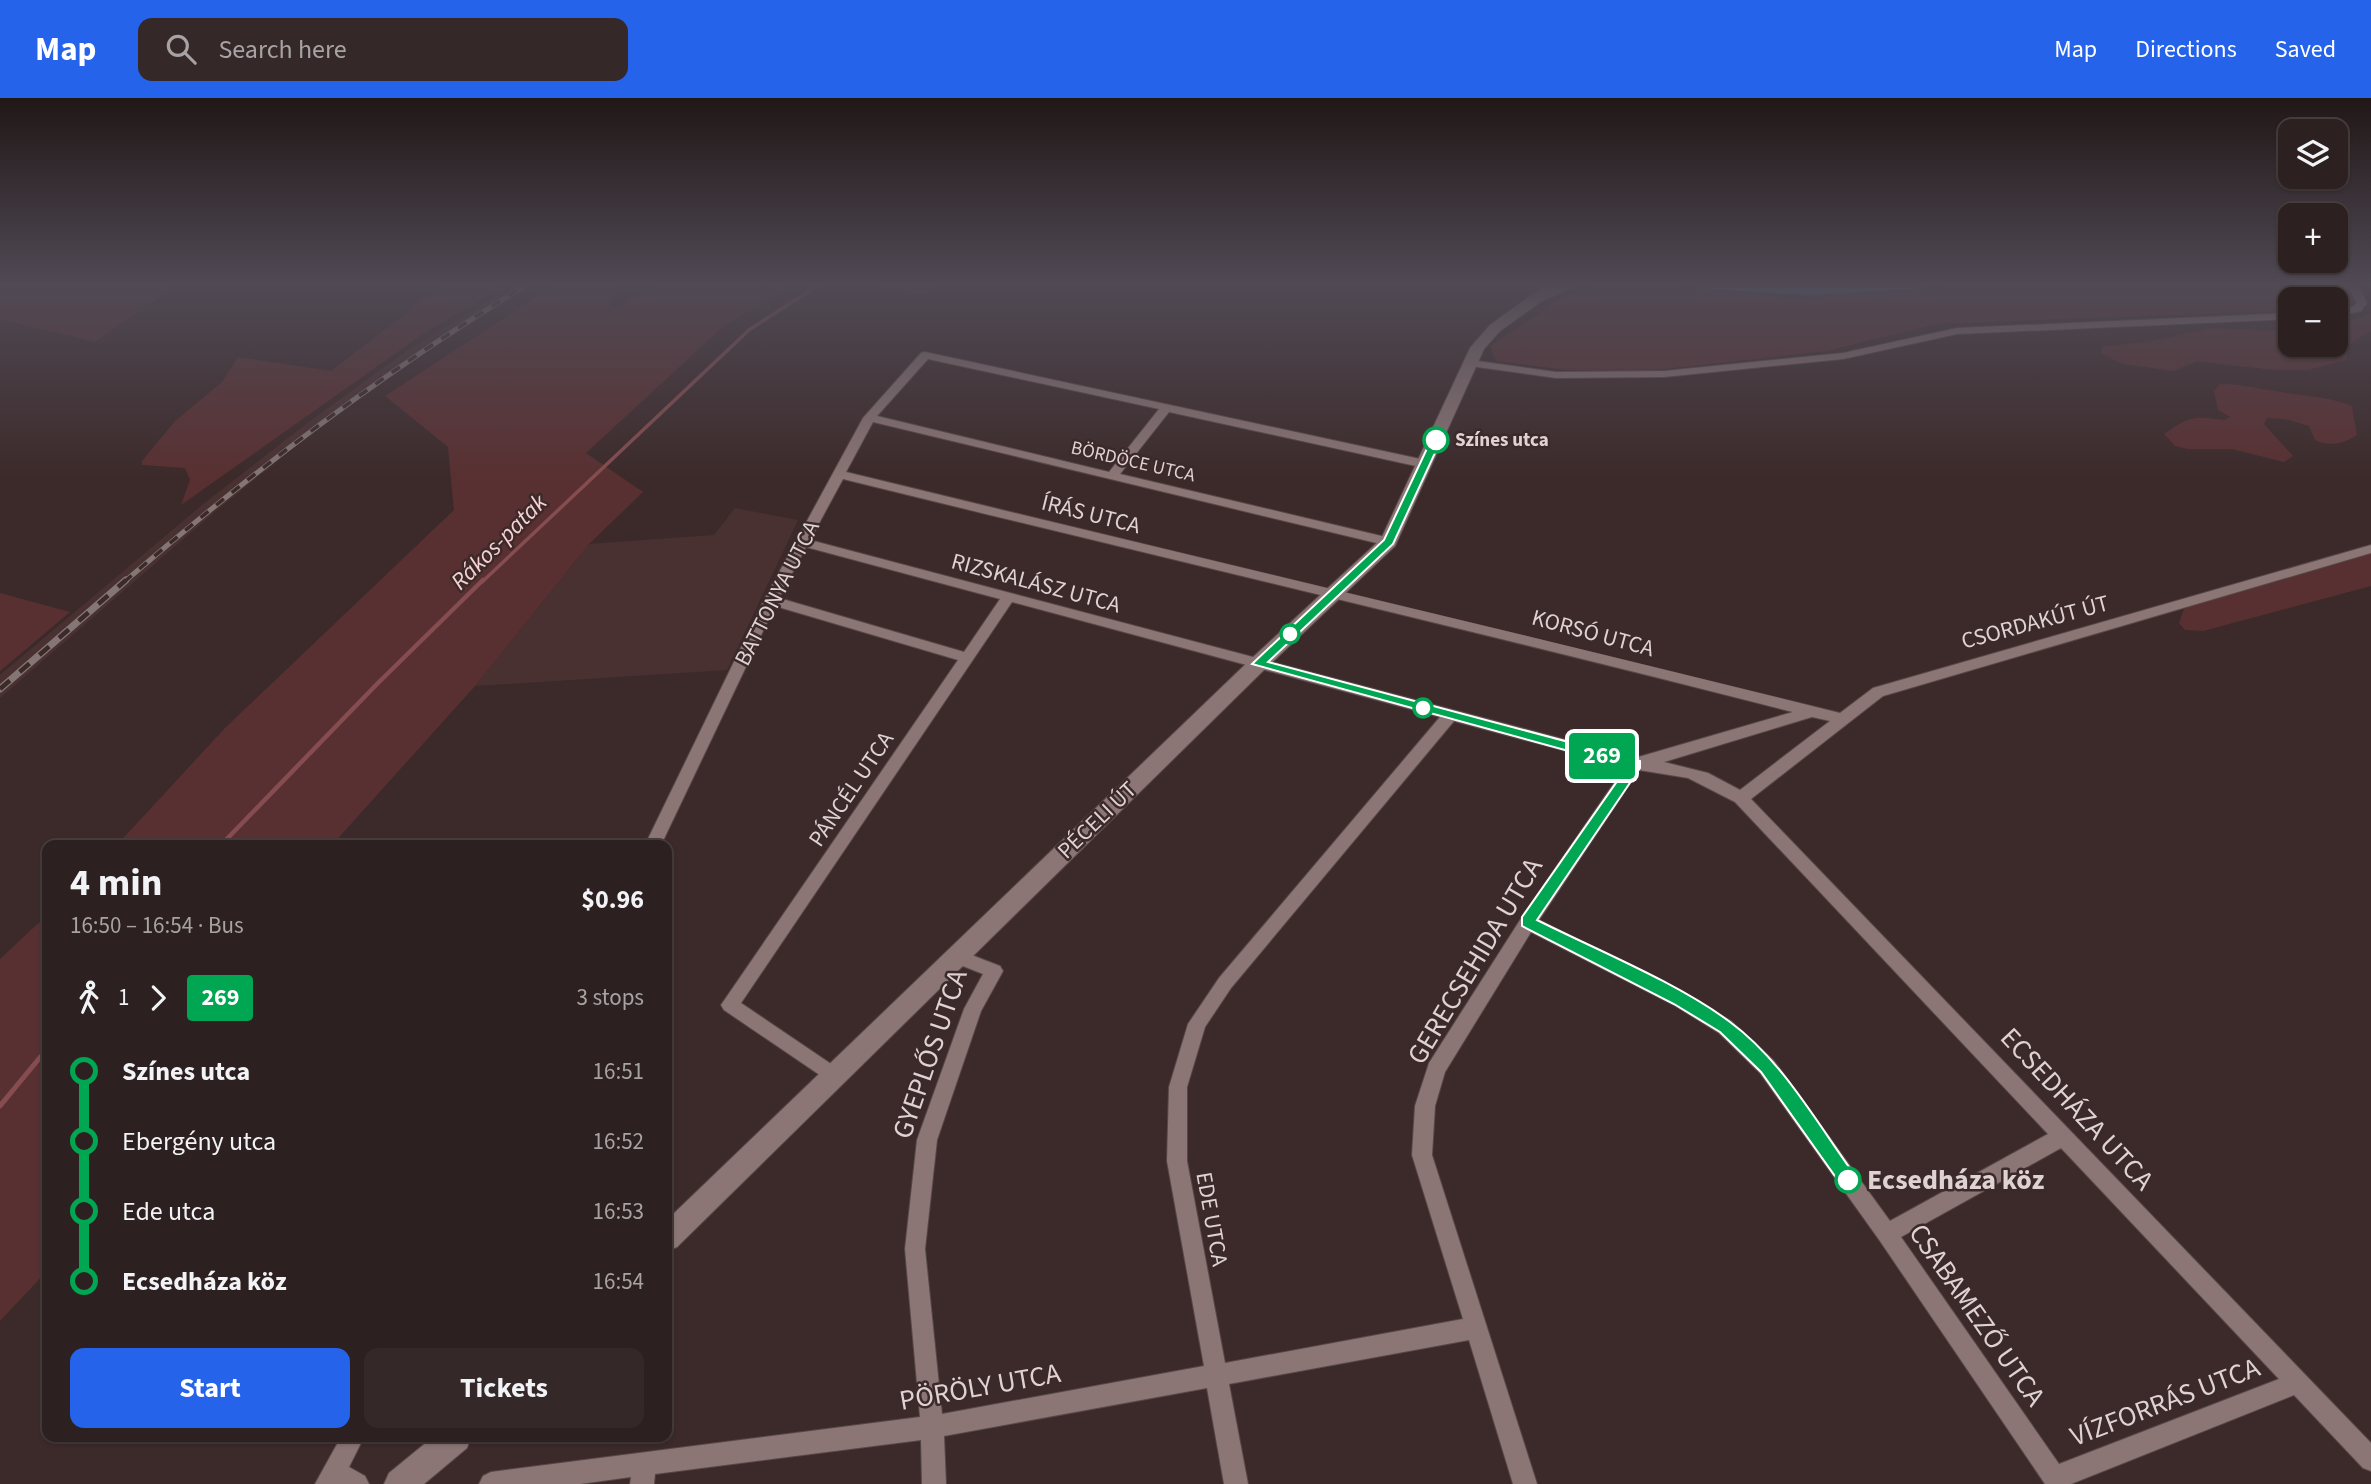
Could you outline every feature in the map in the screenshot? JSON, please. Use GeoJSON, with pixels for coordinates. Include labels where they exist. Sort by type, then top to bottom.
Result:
{"type":"FeatureCollection","features":[{"type":"Feature","properties":{"kind":"main road","name":"PÉCELI ÚT"},"geometry":{"type":"LineString","coordinates":[[672,1233],[1258,664],[1389,542],[1478,349]]}},
{"type":"Feature","properties":{"kind":"main road"},"geometry":{"type":"LineString","coordinates":[[400,1484],[450,1442]]}},
{"type":"Feature","properties":{"kind":"street"},"geometry":{"type":"LineString","coordinates":[[1470,363],[1556,375],[1664,374],[1843,356],[1876,349]]}},
{"type":"Feature","properties":{"kind":"street","name":"BATTONYA UTCA"},"geometry":{"type":"LineString","coordinates":[[655,840],[771,600],[869,418],[925,355],[1166,408]]}},
{"type":"Feature","properties":{"kind":"street"},"geometry":{"type":"LineString","coordinates":[[1112,476],[1166,408],[1425,464]]}},
{"type":"Feature","properties":{"kind":"street","name":"BÖRDÖCE UTCA"},"geometry":{"type":"LineString","coordinates":[[869,418],[1389,542]]}},
{"type":"Feature","properties":{"kind":"street","name":"ÍRÁS UTCA"},"geometry":{"type":"LineString","coordinates":[[839,474],[1332,595]]}},
{"type":"Feature","properties":{"kind":"street","name":"RIZSKALÁSZ UTCA"},"geometry":{"type":"LineString","coordinates":[[804,542],[1450,716]]}},
{"type":"Feature","properties":{"kind":"street","name":"CSORDAKÚT ÚT"},"geometry":{"type":"LineString","coordinates":[[1741,798],[1878,692],[2371,549]]}},
{"type":"Feature","properties":{"kind":"street","name":"KORSÓ UTCA"},"geometry":{"type":"LineString","coordinates":[[1332,595],[1514,636],[1841,719]]}},
{"type":"Feature","properties":{"kind":"street","name":"PÁNCÉL UTCA"},"geometry":{"type":"LineString","coordinates":[[833,1076],[730,1005],[1008,597]]}},
{"type":"Feature","properties":{"kind":"street"},"geometry":{"type":"LineString","coordinates":[[771,600],[968,658]]}},
{"type":"Feature","properties":{"kind":"street"},"geometry":{"type":"LineString","coordinates":[[1635,764],[1812,712]]}},
{"type":"Feature","properties":{"kind":"street","name":"ECSEDHÁZA UTCA"},"geometry":{"type":"LineString","coordinates":[[1450,716],[1635,764],[1669,767],[1710,778],[1741,798],[2371,1460]]}},
{"type":"Feature","properties":{"kind":"street","name":"EDE UTCA"},"geometry":{"type":"LineString","coordinates":[[1236,1484],[1177,1161],[1178,1087],[1197,1024],[1224,984],[1450,716]]}},
{"type":"Feature","properties":{"kind":"street","name":"GERECSEHIDA UTCA"},"geometry":{"type":"LineString","coordinates":[[1525,1484],[1422,1155],[1425,1106],[1436,1069],[1528,922],[1635,764]]}},
{"type":"Feature","properties":{"kind":"street","name":"CSABAMEZŐ UTCA"},"geometry":{"type":"LineString","coordinates":[[1528,922],[1680,1000],[1725,1027],[1767,1067],[1887,1234],[2057,1480]]}},
{"type":"Feature","properties":{"kind":"street","name":"GYEPLŐS UTCA"},"geometry":{"type":"LineString","coordinates":[[934,1484],[932,1427],[915,1249],[927,1140],[973,1009],[994,971],[956,956]]}},
{"type":"Feature","properties":{"kind":"street"},"geometry":{"type":"LineString","coordinates":[[1887,1234],[2064,1136]]}},
{"type":"Feature","properties":{"kind":"street","name":"PÖRÖLY UTCA"},"geometry":{"type":"LineString","coordinates":[[491,1484],[643,1474],[932,1427],[1475,1328]]}},
{"type":"Feature","properties":{"kind":"street","name":"VÍZFORRÁS UTCA"},"geometry":{"type":"LineString","coordinates":[[2057,1480],[2296,1383]]}},
{"type":"Feature","properties":{"kind":"street"},"geometry":{"type":"LineString","coordinates":[[350,1442],[331,1478],[357,1484]]}},
{"type":"Feature","properties":{"kind":"shaded area"},"geometry":{"type":"Polygon","coordinates":[[[360,349],[402,349],[181,505],[190,480],[185,468],[142,465],[142,461],[175,421],[222,382],[238,357],[331,371],[360,349]]]}},
{"type":"Feature","properties":{"kind":"shaded area"},"geometry":{"type":"Polygon","coordinates":[[[432,349],[321,426],[218,509],[0,698],[0,675],[202,505],[306,424],[408,350],[432,349]]]}},
{"type":"Feature","properties":{"kind":"shaded area"},"geometry":{"type":"Polygon","coordinates":[[[457,349],[699,349],[586,453],[643,492],[589,544],[475,686],[336,840],[122,840],[225,728],[454,510],[448,447],[385,396],[457,349]]]}},
{"type":"Feature","properties":{"kind":"shaded area"},"geometry":{"type":"Polygon","coordinates":[[[1491,349],[1836,349],[1648,371],[1566,370],[1496,361],[1491,349]]]}},
{"type":"Feature","properties":{"kind":"shaded area"},"geometry":{"type":"Polygon","coordinates":[[[2102,349],[2278,349],[2278,357],[2347,357],[2346,360],[2308,370],[2273,370],[2197,361],[2174,371],[2122,364],[2101,353],[2102,349]]]}},
{"type":"Feature","properties":{"kind":"shaded area"},"geometry":{"type":"Polygon","coordinates":[[[2220,384],[2317,397],[2352,406],[2357,435],[2347,441],[2326,443],[2315,440],[2309,426],[2285,419],[2267,418],[2264,424],[2293,456],[2284,462],[2232,449],[2188,449],[2175,446],[2164,434],[2180,424],[2198,418],[2224,420],[2230,417],[2218,410],[2214,391],[2220,384]]]}},
{"type":"Feature","properties":{"kind":"shaded area"},"geometry":{"type":"Polygon","coordinates":[[[735,508],[798,520],[727,670],[475,686],[589,544],[714,535],[735,508]]]}},
{"type":"Feature","properties":{"kind":"shaded area"},"geometry":{"type":"Polygon","coordinates":[[[2371,552],[2371,586],[2203,631],[2185,630],[2179,623],[2184,609],[2197,603],[2371,552]]]}},
{"type":"Feature","properties":{"kind":"shaded area"},"geometry":{"type":"Polygon","coordinates":[[[0,593],[70,612],[0,671],[0,593]]]}},
{"type":"Feature","properties":{"kind":"shaded area"},"geometry":{"type":"Polygon","coordinates":[[[42,920],[42,1276],[0,1321],[0,959],[42,920]]]}},
{"type":"Feature","properties":{"kind":"waterway","name":"Rákos-patak"},"geometry":{"type":"LineString","coordinates":[[482,582],[729,349]]}},
{"type":"Feature","properties":{"kind":"waterway","name":"Rákos-patak"},"geometry":{"type":"LineString","coordinates":[[226,840],[377,684],[483,580]]}},
{"type":"Feature","properties":{"kind":"waterway","name":"Rákos-patak"},"geometry":{"type":"LineString","coordinates":[[0,1106],[42,1055]]}},
{"type":"Feature","properties":{"kind":"railway"},"geometry":{"type":"LineString","coordinates":[[124,582],[270,462],[427,349]]}},
{"type":"Feature","properties":{"kind":"railway"},"geometry":{"type":"LineString","coordinates":[[0,689],[126,580]]}},
{"type":"Feature","properties":{"kind":"bus line","name":"269"},"geometry":{"type":"LineString","coordinates":[[1436,440],[1396,532],[1389,542],[1258,664],[1635,764],[1528,922],[1680,1000],[1725,1027],[1767,1067],[1848,1180]]}},
{"type":"Feature","properties":{"kind":"place","name":"Színes utca"},"geometry":{"type":"Point","coordinates":[1436,440]}},
{"type":"Feature","properties":{"kind":"place","name":"Ecsedháza köz"},"geometry":{"type":"Point","coordinates":[1848,1180]}}]}
